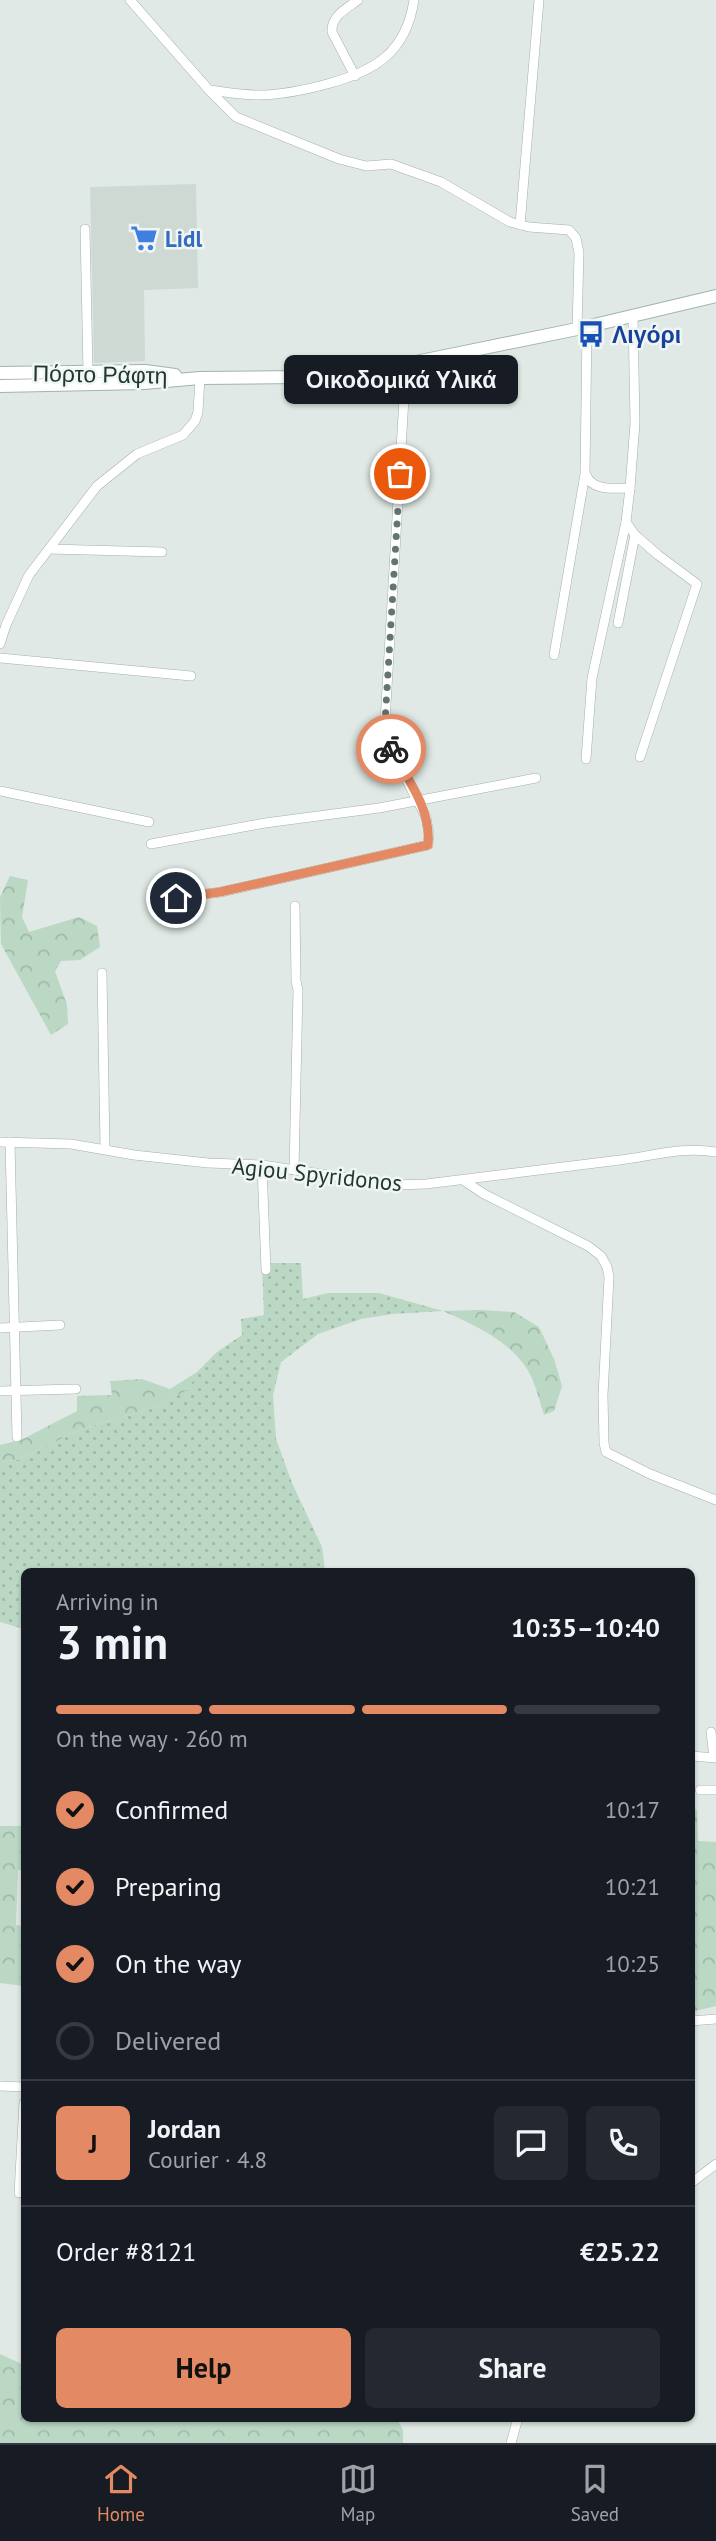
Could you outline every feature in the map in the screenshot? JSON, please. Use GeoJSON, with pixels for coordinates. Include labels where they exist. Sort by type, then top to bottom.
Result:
{"type":"FeatureCollection","features":[{"type":"Feature","properties":{"kind":"main road","name":"Πόρτο Ράφτη"},"geometry":{"type":"LineString","coordinates":[[0,386],[144,383],[200,378],[315,377],[407,365],[633,317],[716,296]]}},
{"type":"Feature","properties":{"kind":"main road","name":"Πόρτο Ράφτη"},"geometry":{"type":"LineString","coordinates":[[0,373],[145,371],[200,378]]}},
{"type":"Feature","properties":{"kind":"street"},"geometry":{"type":"LineString","coordinates":[[130,0],[236,117],[339,159],[366,166],[391,164],[441,182],[489,211],[520,225],[569,230],[576,238],[582,328],[585,474],[554,655]]}},
{"type":"Feature","properties":{"kind":"street"},"geometry":{"type":"LineString","coordinates":[[355,76],[332,33],[331,25],[334,19],[358,0]]}},
{"type":"Feature","properties":{"kind":"street"},"geometry":{"type":"LineString","coordinates":[[209,90],[257,95],[306,90],[355,76],[383,60],[396,45],[408,24],[414,0]]}},
{"type":"Feature","properties":{"kind":"street"},"geometry":{"type":"LineString","coordinates":[[520,225],[539,0]]}},
{"type":"Feature","properties":{"kind":"street"},"geometry":{"type":"LineString","coordinates":[[85,229],[88,372]]}},
{"type":"Feature","properties":{"kind":"street"},"geometry":{"type":"LineString","coordinates":[[586,760],[592,678],[626,522],[630,488],[635,423],[633,317]]}},
{"type":"Feature","properties":{"kind":"street"},"geometry":{"type":"LineString","coordinates":[[176,898],[220,892],[428,845],[426,817],[386,741],[385,722],[407,365]]}},
{"type":"Feature","properties":{"kind":"street"},"geometry":{"type":"LineString","coordinates":[[0,645],[3,625],[29,575],[97,486],[137,454],[174,440],[189,429],[198,412],[200,378]]}},
{"type":"Feature","properties":{"kind":"street"},"geometry":{"type":"LineString","coordinates":[[585,474],[595,486],[630,488]]}},
{"type":"Feature","properties":{"kind":"street"},"geometry":{"type":"LineString","coordinates":[[626,522],[635,535],[697,584],[640,757]]}},
{"type":"Feature","properties":{"kind":"street"},"geometry":{"type":"LineString","coordinates":[[618,623],[635,535]]}},
{"type":"Feature","properties":{"kind":"street"},"geometry":{"type":"LineString","coordinates":[[49,549],[162,552]]}},
{"type":"Feature","properties":{"kind":"street"},"geometry":{"type":"LineString","coordinates":[[0,658],[191,676]]}},
{"type":"Feature","properties":{"kind":"street"},"geometry":{"type":"LineString","coordinates":[[151,844],[265,823],[419,801],[536,778]]}},
{"type":"Feature","properties":{"kind":"street"},"geometry":{"type":"LineString","coordinates":[[0,791],[149,822]]}},
{"type":"Feature","properties":{"kind":"street"},"geometry":{"type":"LineString","coordinates":[[294,1170],[298,990],[295,906]]}},
{"type":"Feature","properties":{"kind":"street"},"geometry":{"type":"LineString","coordinates":[[102,973],[105,1149]]}},
{"type":"Feature","properties":{"kind":"street"},"geometry":{"type":"LineString","coordinates":[[5,1142],[17,1437]]}},
{"type":"Feature","properties":{"kind":"street","name":"Agiou Spyridonos"},"geometry":{"type":"LineString","coordinates":[[5,1142],[71,1144],[134,1155],[208,1163],[262,1165],[394,1185],[463,1180],[624,1160],[669,1151],[702,1149],[716,1152]]}},
{"type":"Feature","properties":{"kind":"street"},"geometry":{"type":"LineString","coordinates":[[262,1165],[266,1270]]}},
{"type":"Feature","properties":{"kind":"street"},"geometry":{"type":"LineString","coordinates":[[463,1180],[484,1194],[574,1238],[601,1256],[609,1277],[603,1395],[606,1452],[650,1474],[716,1500]]}},
{"type":"Feature","properties":{"kind":"street"},"geometry":{"type":"LineString","coordinates":[[0,1328],[60,1325]]}},
{"type":"Feature","properties":{"kind":"street"},"geometry":{"type":"LineString","coordinates":[[0,1391],[76,1389]]}},
{"type":"Feature","properties":{"kind":"street"},"geometry":{"type":"LineString","coordinates":[[695,1756],[715,1757],[711,1732]]}},
{"type":"Feature","properties":{"kind":"street"},"geometry":{"type":"LineString","coordinates":[[700,1790],[716,1790]]}},
{"type":"Feature","properties":{"kind":"street"},"geometry":{"type":"LineString","coordinates":[[695,2021],[716,2020]]}},
{"type":"Feature","properties":{"kind":"street"},"geometry":{"type":"LineString","coordinates":[[0,2086],[21,2087]]}},
{"type":"Feature","properties":{"kind":"street"},"geometry":{"type":"LineString","coordinates":[[19,2193],[21,2157]]}},
{"type":"Feature","properties":{"kind":"street"},"geometry":{"type":"LineString","coordinates":[[695,2180],[716,2164]]}},
{"type":"Feature","properties":{"kind":"street"},"geometry":{"type":"LineString","coordinates":[[511,2443],[517,2422]]}},
{"type":"Feature","properties":{"kind":"shaded area","name":"Lidl"},"geometry":{"type":"Polygon","coordinates":[[[196,184],[198,288],[144,290],[145,361],[94,363],[90,187],[196,184]]]}},
{"type":"Feature","properties":{"kind":"green space"},"geometry":{"type":"Polygon","coordinates":[[[10,876],[28,880],[22,917],[29,932],[79,917],[97,926],[100,947],[80,960],[61,961],[55,971],[67,1005],[68,1024],[51,1035],[1,944],[0,897],[10,876]]]}},
{"type":"Feature","properties":{"kind":"green space"},"geometry":{"type":"Polygon","coordinates":[[[262,1263],[301,1263],[303,1299],[328,1293],[379,1293],[443,1311],[361,1319],[318,1334],[281,1362],[273,1395],[276,1439],[292,1483],[322,1547],[325,1568],[21,1568],[21,1628],[0,1622],[0,1462],[17,1460],[82,1429],[161,1405],[189,1388],[197,1372],[217,1352],[242,1335],[241,1319],[264,1315],[262,1263]]]}},
{"type":"Feature","properties":{"kind":"green space"},"geometry":{"type":"Polygon","coordinates":[[[443,1311],[514,1312],[539,1327],[554,1359],[562,1386],[554,1411],[544,1415],[532,1378],[506,1345],[443,1311]]]}},
{"type":"Feature","properties":{"kind":"green space"},"geometry":{"type":"Polygon","coordinates":[[[197,1372],[190,1388],[161,1405],[82,1429],[17,1460],[0,1462],[0,1445],[21,1440],[77,1411],[77,1396],[112,1395],[110,1381],[142,1379],[170,1389],[197,1372]]]}},
{"type":"Feature","properties":{"kind":"green space"},"geometry":{"type":"Polygon","coordinates":[[[695,1808],[698,1841],[716,1842],[716,2006],[695,2011],[695,1808]]]}},
{"type":"Feature","properties":{"kind":"green space"},"geometry":{"type":"Polygon","coordinates":[[[0,1826],[21,1826],[21,1870],[18,1870],[16,1925],[21,1926],[21,1986],[0,1983],[0,1826]]]}},
{"type":"Feature","properties":{"kind":"green space"},"geometry":{"type":"Polygon","coordinates":[[[0,2354],[21,2364],[21,2422],[399,2422],[403,2430],[403,2443],[0,2443],[0,2354]]]}},
{"type":"Feature","properties":{"kind":"way so far"},"geometry":{"type":"LineString","coordinates":[[391,749],[386,741],[385,722],[400,474]]}},
{"type":"Feature","properties":{"kind":"place","name":"Lidl"},"geometry":{"type":"Point","coordinates":[144,238]}},
{"type":"Feature","properties":{"kind":"place","name":"Λιγόρι"},"geometry":{"type":"Point","coordinates":[591,334]}},
{"type":"Feature","properties":{"kind":"place","name":"Οικοδομικά Υλικά"},"geometry":{"type":"Point","coordinates":[400,474]}},
{"type":"Feature","properties":{"kind":"route"},"geometry":{"type":"LineString","coordinates":[[176,898],[220,892],[428,845],[426,817],[391,749]]}}]}
